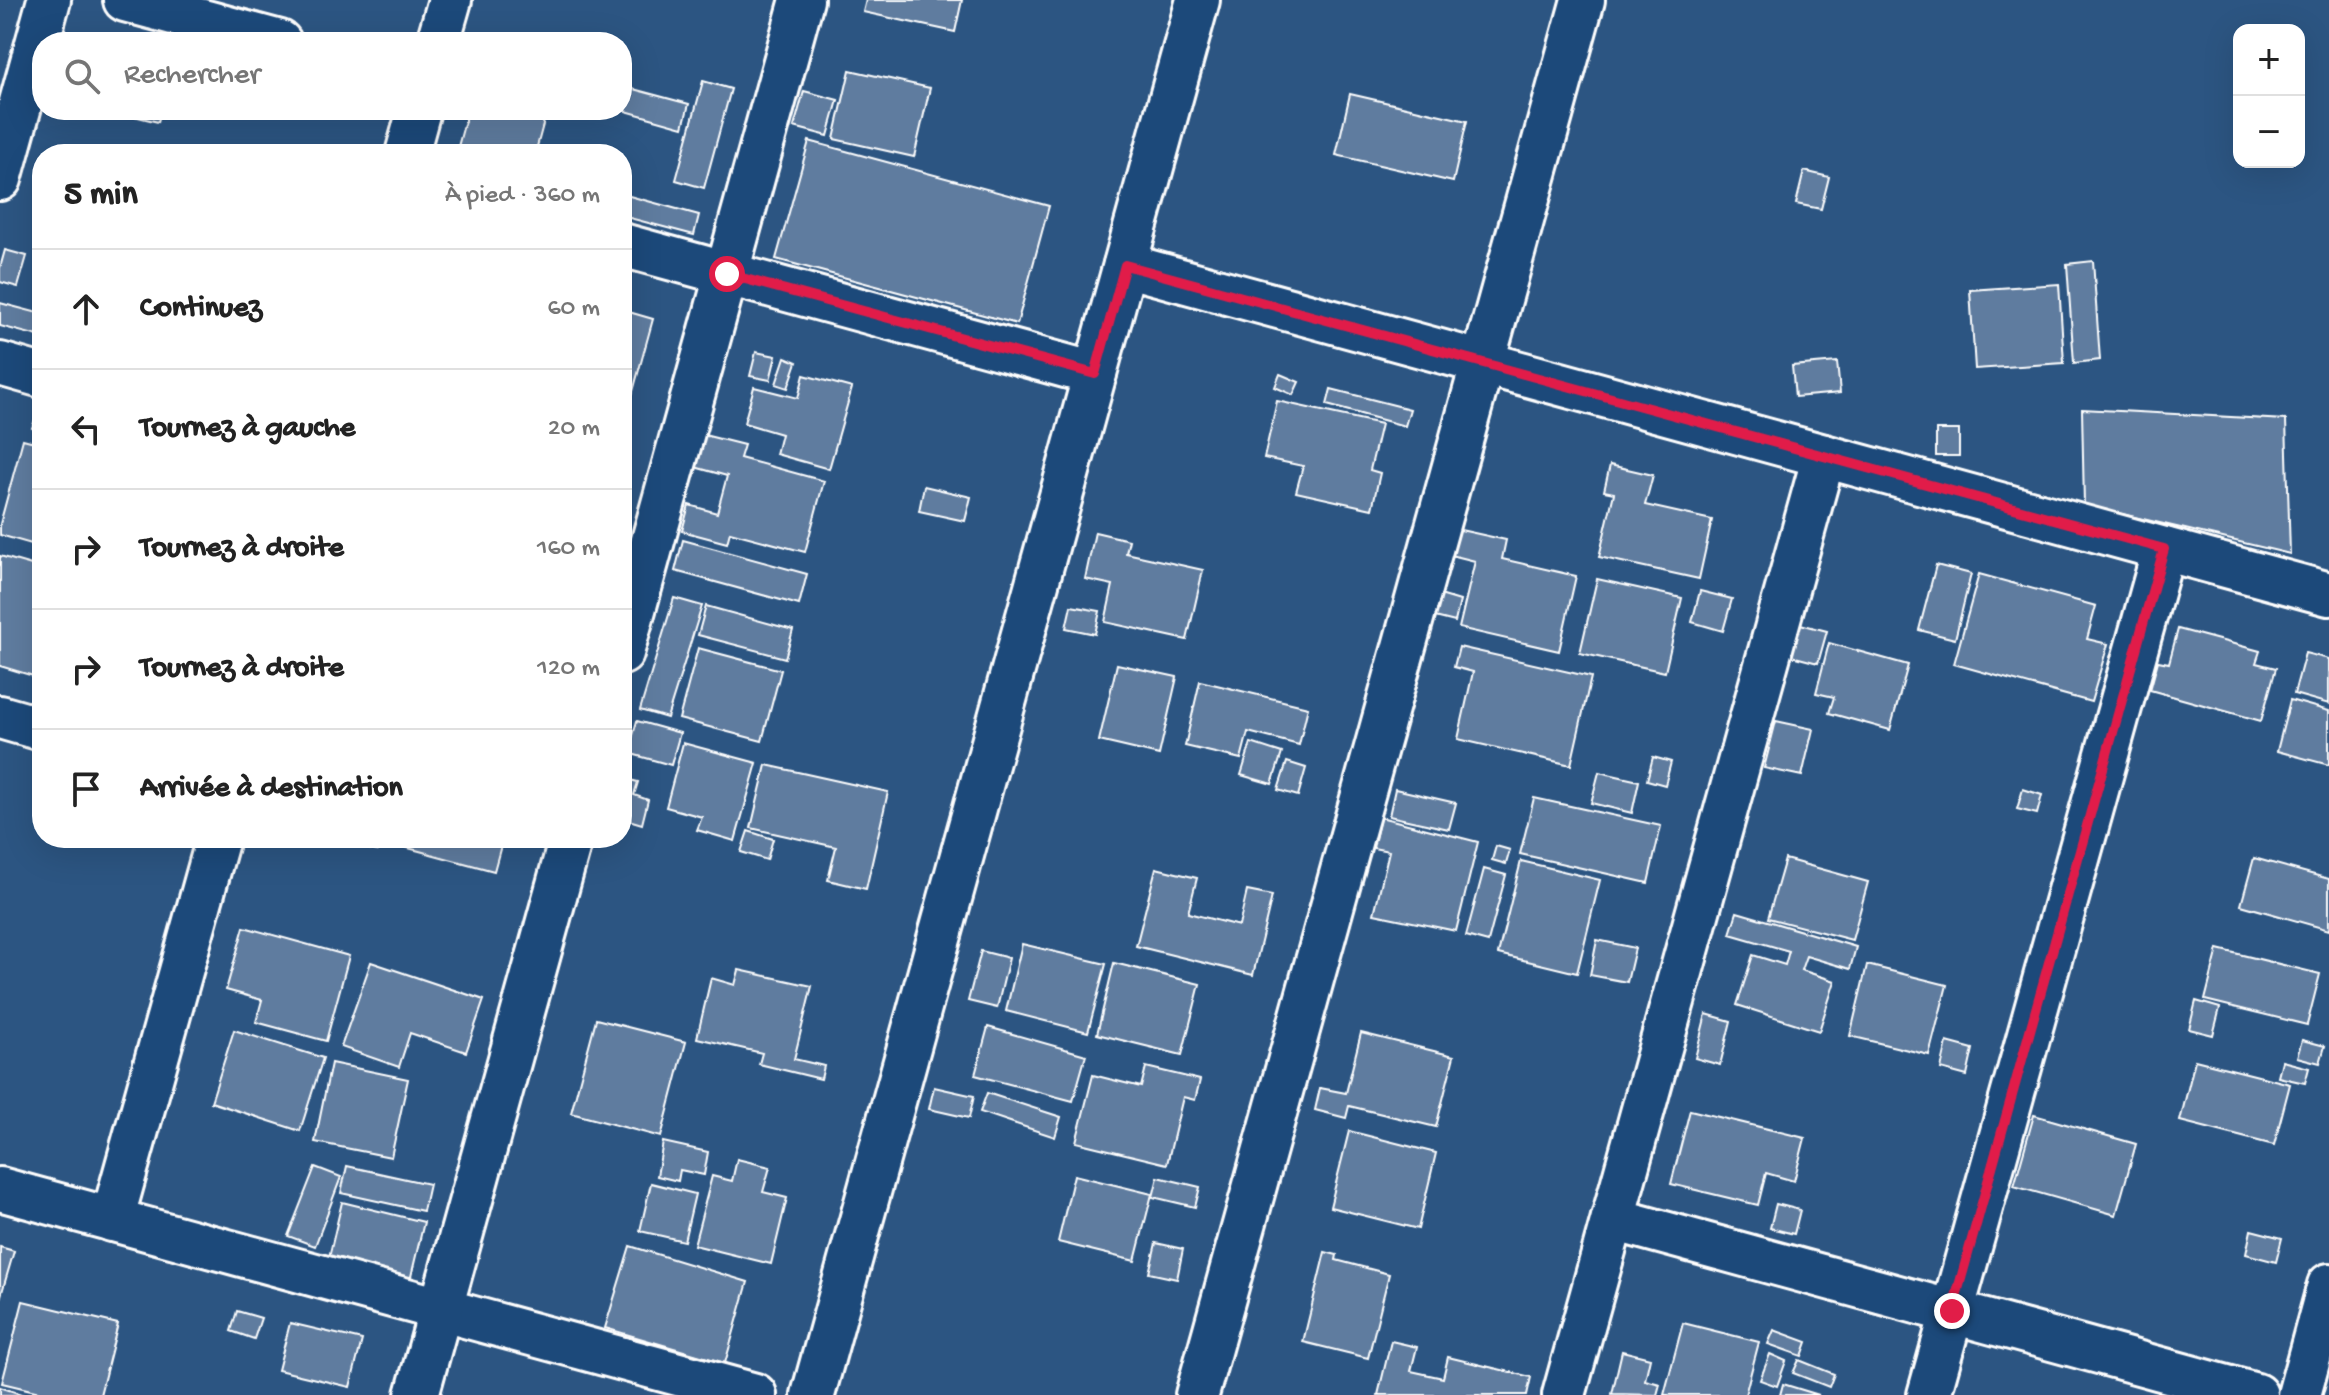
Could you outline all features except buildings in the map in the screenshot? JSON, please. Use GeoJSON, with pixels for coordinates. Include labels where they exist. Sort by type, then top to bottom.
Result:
{"type":"FeatureCollection","features":[{"type":"Feature","properties":{"kind":"street"},"geometry":{"type":"LineString","coordinates":[[40,32],[49,0]]}},
{"type":"Feature","properties":{"kind":"street"},"geometry":{"type":"LineString","coordinates":[[125,0],[243,32]]}},
{"type":"Feature","properties":{"kind":"street"},"geometry":{"type":"LineString","coordinates":[[441,32],[450,0]]}},
{"type":"Feature","properties":{"kind":"street"},"geometry":{"type":"LineString","coordinates":[[632,617],[802,0]]}},
{"type":"Feature","properties":{"kind":"street"},"geometry":{"type":"LineString","coordinates":[[813,1395],[1198,0]]}},
{"type":"Feature","properties":{"kind":"street"},"geometry":{"type":"LineString","coordinates":[[1197,1395],[1583,0]]}},
{"type":"Feature","properties":{"kind":"street"},"geometry":{"type":"LineString","coordinates":[[0,179],[32,62]]}},
{"type":"Feature","properties":{"kind":"street"},"geometry":{"type":"LineString","coordinates":[[410,144],[416,120]]}},
{"type":"Feature","properties":{"kind":"street"},"geometry":{"type":"LineString","coordinates":[[632,248],[1095,374]]}},
{"type":"Feature","properties":{"kind":"street"},"geometry":{"type":"LineString","coordinates":[[1125,265],[2329,594]]}},
{"type":"Feature","properties":{"kind":"street"},"geometry":{"type":"LineString","coordinates":[[0,364],[32,373]]}},
{"type":"Feature","properties":{"kind":"street"},"geometry":{"type":"LineString","coordinates":[[1564,1395],[1824,456]]}},
{"type":"Feature","properties":{"kind":"street"},"geometry":{"type":"LineString","coordinates":[[1929,1395],[2164,549]]}},
{"type":"Feature","properties":{"kind":"street"},"geometry":{"type":"LineString","coordinates":[[0,717],[32,726]]}},
{"type":"Feature","properties":{"kind":"street"},"geometry":{"type":"LineString","coordinates":[[112,1220],[215,848]]}},
{"type":"Feature","properties":{"kind":"street"},"geometry":{"type":"LineString","coordinates":[[417,1395],[568,848]]}},
{"type":"Feature","properties":{"kind":"street"},"geometry":{"type":"LineString","coordinates":[[0,1189],[755,1395]]}},
{"type":"Feature","properties":{"kind":"street"},"geometry":{"type":"LineString","coordinates":[[1613,1219],[2256,1395]]}},
{"type":"Feature","properties":{"kind":"street"},"geometry":{"type":"LineString","coordinates":[[2299,1395],[2329,1285]]}},
{"type":"Feature","properties":{"kind":"route"},"geometry":{"type":"LineString","coordinates":[[727,274],[1095,374],[1125,265],[2164,549],[1952,1311]]}}]}
